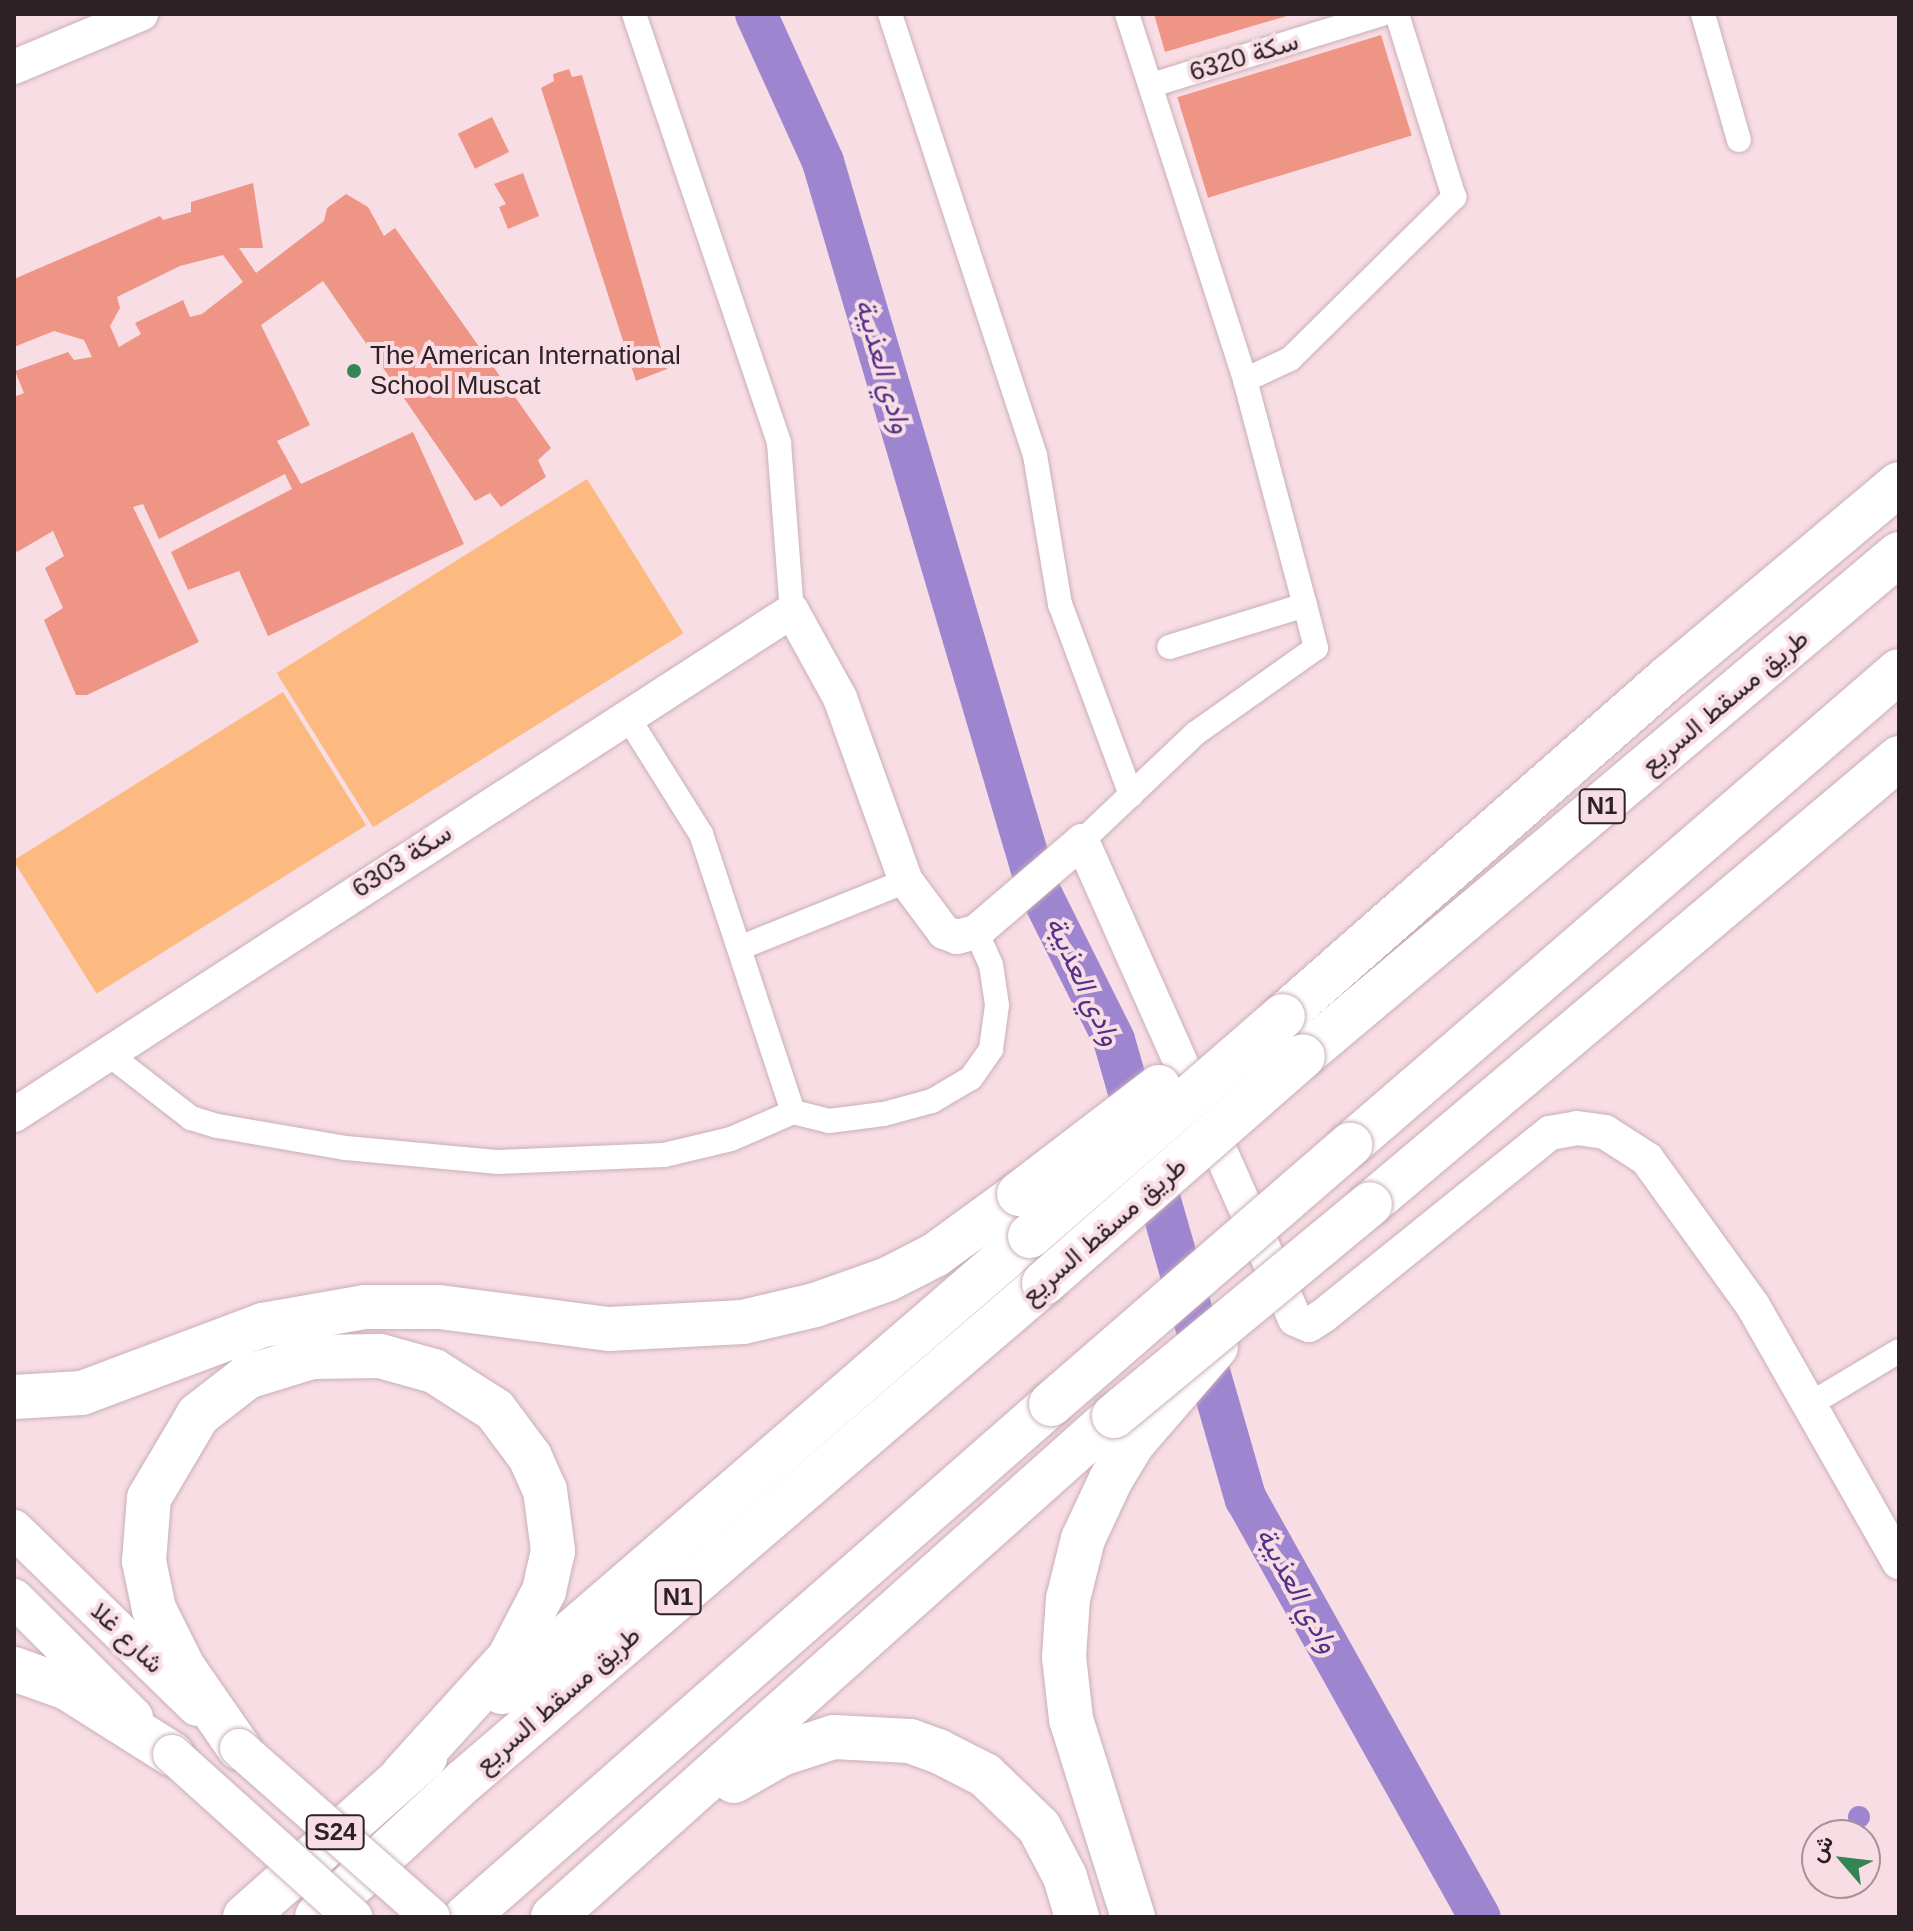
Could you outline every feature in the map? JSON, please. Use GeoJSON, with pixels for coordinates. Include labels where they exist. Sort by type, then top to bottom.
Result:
{"type":"FeatureCollection","features":[{"type":"Feature","properties":{"kind":"highway"},"geometry":{"type":"LineString","coordinates":[[245,1917],[403,1775],[1030,1236],[1278,1009],[1899,484]]}},
{"type":"Feature","properties":{"kind":"highway","name":"طريق مسقط السريع"},"geometry":{"type":"LineString","coordinates":[[317,1917],[464,1781],[1044,1283],[1303,1056],[1899,554]]}},
{"type":"Feature","properties":{"kind":"highway"},"geometry":{"type":"LineString","coordinates":[[466,1917],[1051,1404],[1899,671]]}},
{"type":"Feature","properties":{"kind":"highway"},"geometry":{"type":"LineString","coordinates":[[553,1917],[1124,1430],[1259,1296],[1899,758]]}},
{"type":"Feature","properties":{"kind":"highway"},"geometry":{"type":"LineString","coordinates":[[14,1397],[82,1393],[263,1325],[365,1307],[439,1307],[609,1329],[696,1327],[770,1317],[888,1279],[935,1255],[1278,1009]]}},
{"type":"Feature","properties":{"kind":"highway"},"geometry":{"type":"LineString","coordinates":[[239,1748],[183,1667],[154,1609],[144,1561],[149,1498],[198,1415],[247,1377],[312,1357],[346,1353],[393,1358],[467,1388],[517,1436],[545,1490],[553,1551],[544,1591],[509,1658],[403,1775]]}},
{"type":"Feature","properties":{"kind":"highway"},"geometry":{"type":"LineString","coordinates":[[1124,1430],[1083,1539],[1068,1599],[1064,1657],[1071,1719],[1133,1917]]}},
{"type":"Feature","properties":{"kind":"highway"},"geometry":{"type":"LineString","coordinates":[[14,1669],[67,1688],[172,1754]]}},
{"type":"Feature","properties":{"kind":"highway"},"geometry":{"type":"LineString","coordinates":[[553,1917],[744,1773],[806,1743],[859,1736],[910,1741],[985,1775],[1039,1827],[1065,1877],[1077,1917]]}},
{"type":"Feature","properties":{"kind":"main road","name":"شارع غلا"},"geometry":{"type":"LineString","coordinates":[[14,1529],[239,1748]]}},
{"type":"Feature","properties":{"kind":"main road","name":"شارع غلا"},"geometry":{"type":"LineString","coordinates":[[14,1598],[172,1754]]}},
{"type":"Feature","properties":{"kind":"main road","name":"S24"},"geometry":{"type":"LineString","coordinates":[[239,1748],[431,1917]]}},
{"type":"Feature","properties":{"kind":"main road","name":"S24"},"geometry":{"type":"LineString","coordinates":[[172,1754],[353,1917]]}},
{"type":"Feature","properties":{"kind":"street"},"geometry":{"type":"LineString","coordinates":[[14,44],[83,14]]}},
{"type":"Feature","properties":{"kind":"street"},"geometry":{"type":"LineString","coordinates":[[14,67],[141,14]]}},
{"type":"Feature","properties":{"kind":"street"},"geometry":{"type":"LineString","coordinates":[[634,14],[779,443],[792,611],[840,698],[906,881],[944,932],[957,937],[976,932],[1082,841],[1196,733],[1316,648],[1245,380],[1127,14]]}},
{"type":"Feature","properties":{"kind":"street"},"geometry":{"type":"LineString","coordinates":[[890,14],[1035,455],[1060,604],[1131,795]]}},
{"type":"Feature","properties":{"kind":"street","name":"سكة 6320"},"geometry":{"type":"LineString","coordinates":[[1152,85],[1382,14]]}},
{"type":"Feature","properties":{"kind":"street"},"geometry":{"type":"LineString","coordinates":[[1245,380],[1290,359],[1454,197],[1397,14]]}},
{"type":"Feature","properties":{"kind":"street"},"geometry":{"type":"LineString","coordinates":[[1703,14],[1739,140]]}},
{"type":"Feature","properties":{"kind":"street"},"geometry":{"type":"LineString","coordinates":[[1169,647],[1305,605]]}},
{"type":"Feature","properties":{"kind":"street","name":"سكة 6303"},"geometry":{"type":"LineString","coordinates":[[14,1115],[106,1052],[792,611]]}},
{"type":"Feature","properties":{"kind":"street"},"geometry":{"type":"LineString","coordinates":[[627,716],[701,834],[742,947],[793,1112]]}},
{"type":"Feature","properties":{"kind":"street"},"geometry":{"type":"LineString","coordinates":[[1082,841],[1295,1319],[1309,1325],[1323,1316],[1550,1133],[1577,1128],[1605,1132],[1647,1159],[1686,1209],[1812,1403],[1899,1562]]}},
{"type":"Feature","properties":{"kind":"street"},"geometry":{"type":"LineString","coordinates":[[742,947],[906,881]]}},
{"type":"Feature","properties":{"kind":"street"},"geometry":{"type":"LineString","coordinates":[[106,1052],[191,1118],[346,1148],[498,1162],[664,1155],[731,1139],[793,1112],[829,1121],[884,1114],[932,1101],[971,1078],[991,1049],[997,1005],[991,965],[976,932]]}},
{"type":"Feature","properties":{"kind":"street"},"geometry":{"type":"LineString","coordinates":[[1812,1403],[1899,1351]]}},
{"type":"Feature","properties":{"kind":"shaded area"},"geometry":{"type":"Polygon","coordinates":[[[587,479],[683,633],[373,827],[277,673],[587,479]]]}},
{"type":"Feature","properties":{"kind":"shaded area"},"geometry":{"type":"Polygon","coordinates":[[[283,692],[366,825],[97,994],[14,860],[283,692]]]}},
{"type":"Feature","properties":{"kind":"shaded area"},"geometry":{"type":"Polygon","coordinates":[[[1859,1806],[1869,1813],[1870,1819],[1848,1817],[1851,1809],[1859,1806]]]}},
{"type":"Feature","properties":{"kind":"building"},"geometry":{"type":"Polygon","coordinates":[[[1154,14],[1289,14],[1290,15],[1165,52],[1154,14]]]}},
{"type":"Feature","properties":{"kind":"building"},"geometry":{"type":"Polygon","coordinates":[[[1381,35],[1412,135],[1208,198],[1177,97],[1381,35]]]}},
{"type":"Feature","properties":{"kind":"building"},"geometry":{"type":"Polygon","coordinates":[[[569,69],[572,77],[582,75],[667,369],[636,381],[541,88],[554,81],[553,74],[569,69]]]}},
{"type":"Feature","properties":{"kind":"building"},"geometry":{"type":"Polygon","coordinates":[[[492,117],[509,152],[475,169],[458,134],[492,117]]]}},
{"type":"Feature","properties":{"kind":"building"},"geometry":{"type":"Polygon","coordinates":[[[523,173],[539,216],[508,229],[499,207],[506,204],[494,184],[523,173]]]}},
{"type":"Feature","properties":{"kind":"building"},"geometry":{"type":"Polygon","coordinates":[[[253,183],[263,248],[239,248],[256,273],[324,221],[327,208],[346,194],[368,207],[384,236],[395,228],[551,448],[538,460],[546,477],[501,507],[490,493],[475,501],[323,281],[261,325],[310,425],[277,441],[301,484],[413,432],[464,544],[268,636],[239,571],[188,590],[171,552],[292,489],[285,474],[159,539],[143,504],[133,507],[199,642],[87,695],[76,695],[44,620],[63,608],[45,568],[64,556],[53,531],[17,552],[14,547],[14,397],[24,393],[15,371],[68,352],[74,360],[92,357],[84,340],[54,331],[14,347],[14,279],[160,216],[163,220],[191,212],[191,202],[253,183]],[[223,255],[180,266],[117,297],[120,308],[110,326],[119,347],[141,334],[135,323],[183,300],[190,317],[202,314],[243,282],[223,255]]]}},
{"type":"Feature","properties":{"kind":"waterway","name":"وادي العذيبة"},"geometry":{"type":"LineString","coordinates":[[756,14],[823,162],[1036,884],[1114,1040],[1246,1499],[1480,1917]]}},
{"type":"Feature","properties":{"kind":"place","name":"The American International School Muscat"},"geometry":{"type":"Point","coordinates":[354,371]}}]}
